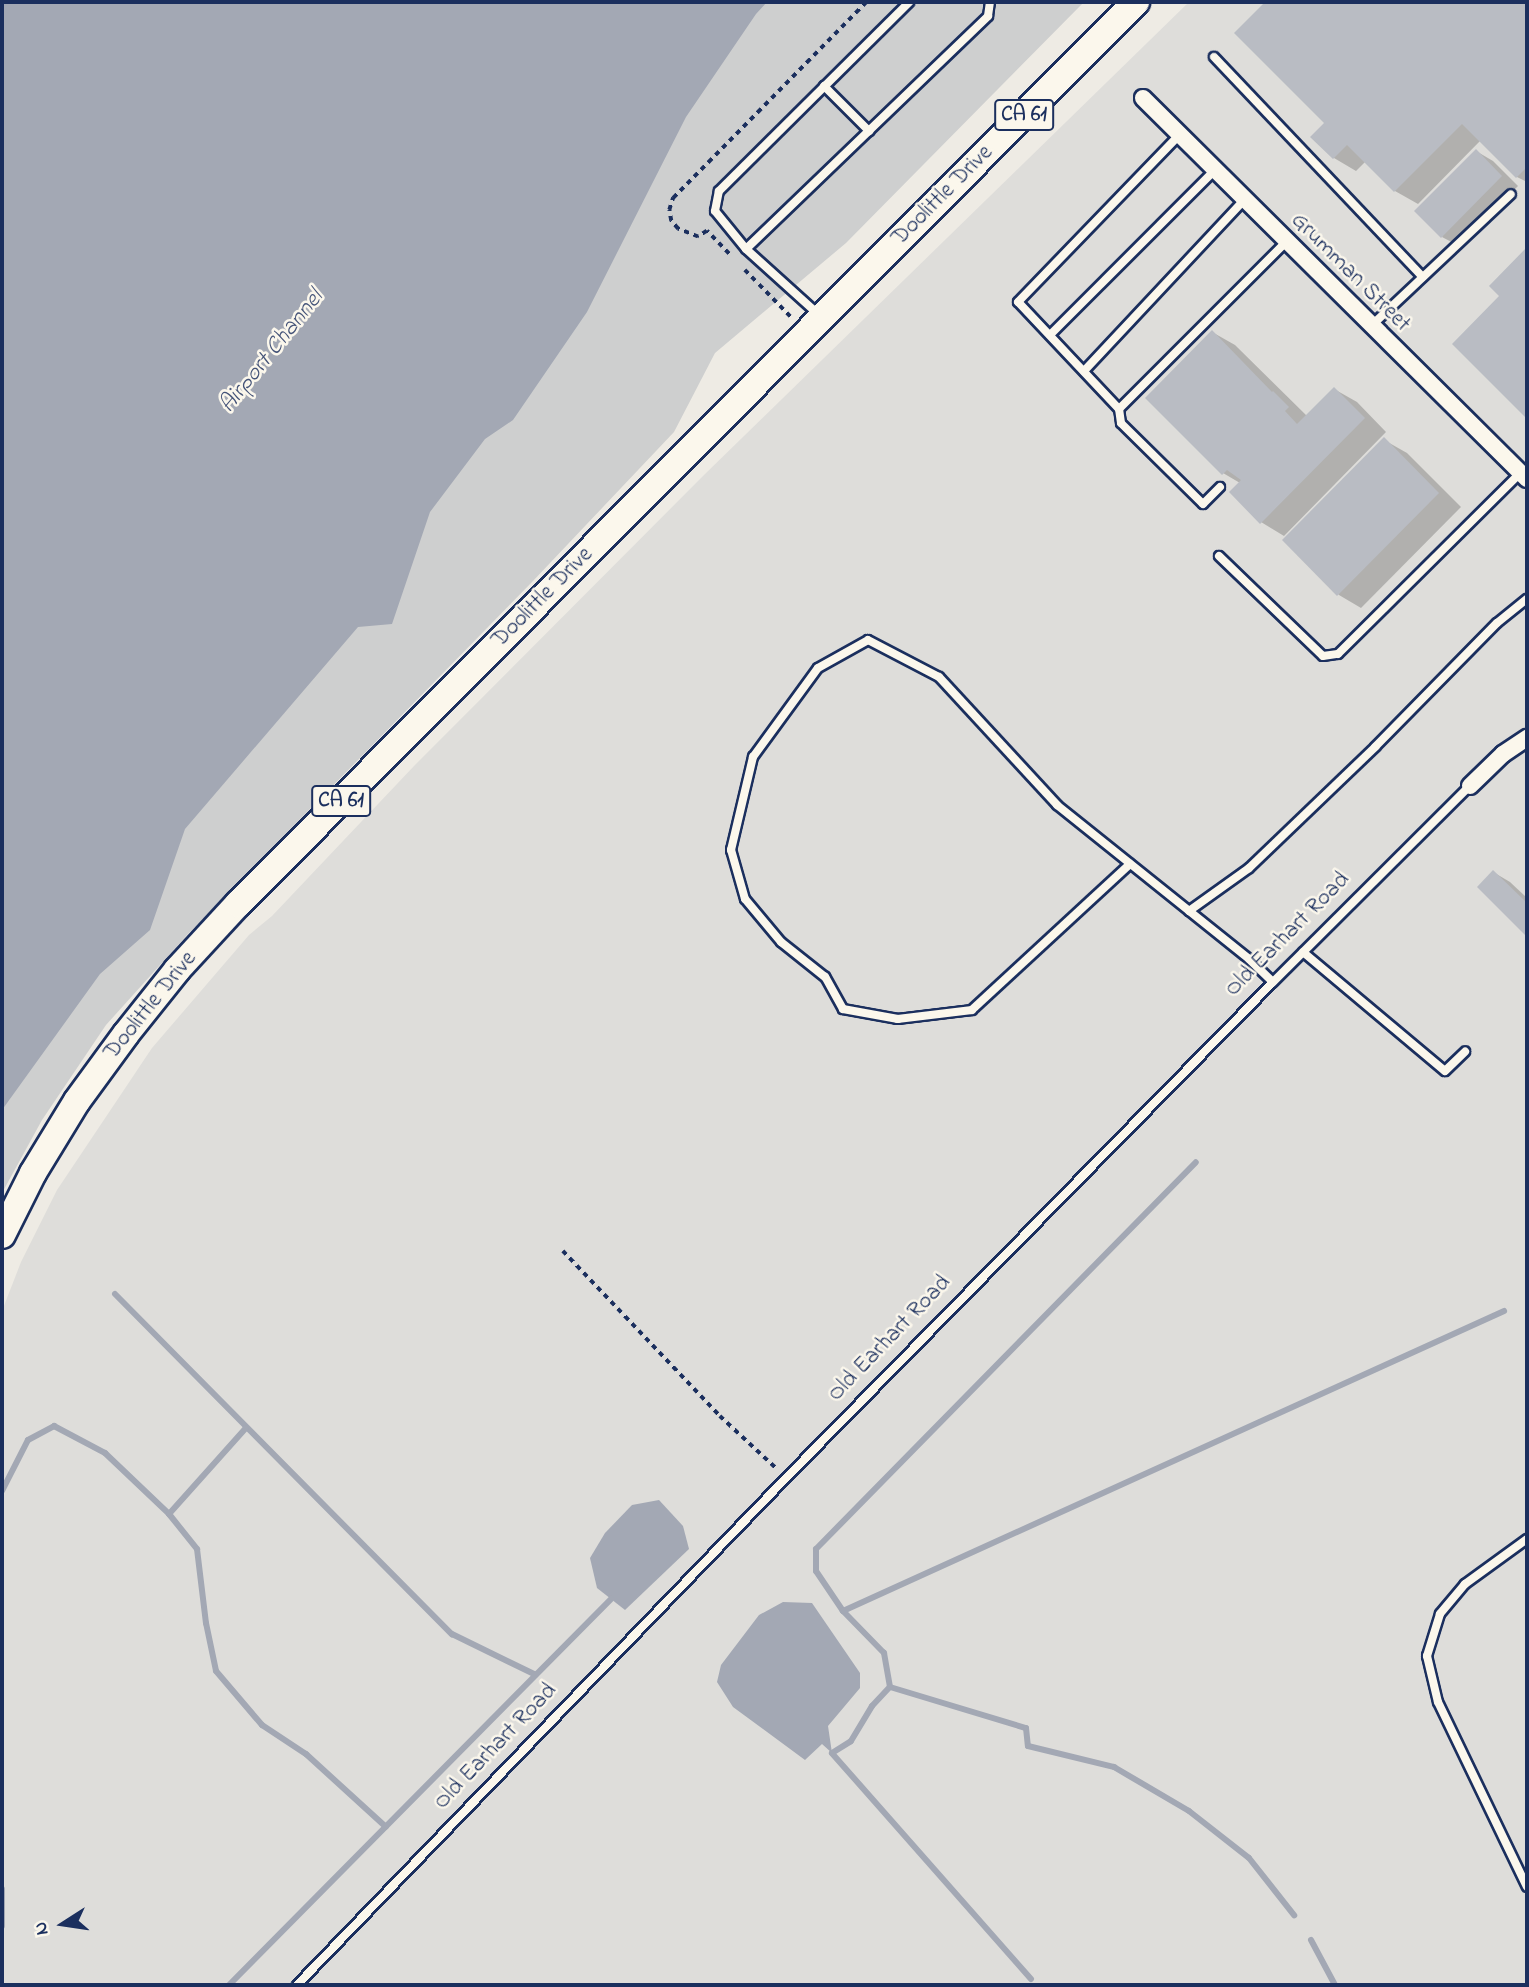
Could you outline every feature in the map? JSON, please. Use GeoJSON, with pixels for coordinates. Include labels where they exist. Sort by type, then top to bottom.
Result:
{"type":"FeatureCollection","features":[{"type":"Feature","properties":{"kind":"main road","name":"Doolittle Drive"},"geometry":{"type":"LineString","coordinates":[[2,1235],[33,1173],[77,1101],[177,970],[238,904],[1136,2]]}},
{"type":"Feature","properties":{"kind":"street","name":"Grumman Street"},"geometry":{"type":"LineString","coordinates":[[1143,98],[1524,476]]}},
{"type":"Feature","properties":{"kind":"street","name":"Old Earhart Road"},"geometry":{"type":"LineString","coordinates":[[1471,786],[1503,754],[1527,738]]}},
{"type":"Feature","properties":{"kind":"lane"},"geometry":{"type":"LineString","coordinates":[[822,318],[746,249],[715,211],[719,191],[909,2]]}},
{"type":"Feature","properties":{"kind":"lane"},"geometry":{"type":"LineString","coordinates":[[746,249],[988,16],[990,2]]}},
{"type":"Feature","properties":{"kind":"lane"},"geometry":{"type":"LineString","coordinates":[[1214,57],[1423,277]]}},
{"type":"Feature","properties":{"kind":"lane"},"geometry":{"type":"LineString","coordinates":[[824,86],[869,131]]}},
{"type":"Feature","properties":{"kind":"lane"},"geometry":{"type":"LineString","coordinates":[[1179,135],[1018,302],[1119,409],[1121,424],[1203,504],[1220,487]]}},
{"type":"Feature","properties":{"kind":"lane"},"geometry":{"type":"LineString","coordinates":[[1050,335],[1214,171]]}},
{"type":"Feature","properties":{"kind":"lane"},"geometry":{"type":"LineString","coordinates":[[1371,326],[1511,194]]}},
{"type":"Feature","properties":{"kind":"lane"},"geometry":{"type":"LineString","coordinates":[[1084,371],[1244,200]]}},
{"type":"Feature","properties":{"kind":"lane"},"geometry":{"type":"LineString","coordinates":[[1119,409],[1286,242]]}},
{"type":"Feature","properties":{"kind":"lane"},"geometry":{"type":"LineString","coordinates":[[1219,556],[1323,656],[1338,654],[1524,476]]}},
{"type":"Feature","properties":{"kind":"lane"},"geometry":{"type":"LineString","coordinates":[[1189,911],[1249,868],[1375,747],[1497,623],[1527,599]]}},
{"type":"Feature","properties":{"kind":"lane"},"geometry":{"type":"LineString","coordinates":[[1130,864],[972,1010],[898,1018],[843,1009],[825,977],[781,942],[745,899],[731,850],[753,757],[818,668],[868,640],[939,677],[1057,804],[1189,911],[1273,982]]}},
{"type":"Feature","properties":{"kind":"lane","name":"Old Earhart Road"},"geometry":{"type":"LineString","coordinates":[[297,1985],[786,1478],[1273,982],[1471,786]]}},
{"type":"Feature","properties":{"kind":"lane"},"geometry":{"type":"LineString","coordinates":[[1303,952],[1446,1071],[1465,1052]]}},
{"type":"Feature","properties":{"kind":"lane"},"geometry":{"type":"LineString","coordinates":[[1527,1539],[1465,1584],[1440,1614],[1427,1656],[1437,1702],[1527,1887]]}},
{"type":"Feature","properties":{"kind":"path"},"geometry":{"type":"LineString","coordinates":[[563,1251],[720,1416],[786,1478]]}},
{"type":"Feature","properties":{"kind":"shaded area"},"geometry":{"type":"Polygon","coordinates":[[[2,2],[1084,2],[846,243],[715,353],[674,432],[533,581],[187,935],[106,1025],[42,1120],[2,1193],[2,2]]]}},
{"type":"Feature","properties":{"kind":"shaded area"},"geometry":{"type":"Polygon","coordinates":[[[1189,2],[1527,2],[1527,1985],[2,1985],[2,1311],[21,1262],[57,1190],[152,1048],[249,935],[272,916],[414,766],[705,474],[1189,2]]]}},
{"type":"Feature","properties":{"kind":"water","name":"Airport Channel"},"geometry":{"type":"Polygon","coordinates":[[[2,2],[767,2],[686,117],[587,312],[513,420],[485,439],[430,512],[392,624],[358,627],[185,829],[150,930],[100,974],[2,1110],[2,2]]]}},
{"type":"Feature","properties":{"kind":"water"},"geometry":{"type":"Polygon","coordinates":[[[659,1500],[683,1526],[689,1549],[625,1610],[597,1588],[590,1558],[605,1533],[632,1505],[659,1500]]]}},
{"type":"Feature","properties":{"kind":"water"},"geometry":{"type":"Polygon","coordinates":[[[783,1602],[812,1603],[860,1673],[860,1688],[828,1726],[832,1753],[822,1744],[805,1760],[733,1707],[717,1682],[721,1665],[759,1615],[783,1602]]]}},
{"type":"Feature","properties":{"kind":"building"},"geometry":{"type":"Polygon","coordinates":[[[1265,2],[1527,2],[1527,167],[1516,178],[1462,124],[1394,192],[1347,145],[1333,159],[1310,137],[1324,123],[1234,33],[1265,2]]]}},
{"type":"Feature","properties":{"kind":"building"},"geometry":{"type":"Polygon","coordinates":[[[1476,149],[1502,176],[1441,238],[1414,211],[1476,149]]]}},
{"type":"Feature","properties":{"kind":"building"},"geometry":{"type":"Polygon","coordinates":[[[1527,247],[1527,419],[1452,344],[1499,296],[1489,286],[1527,247]]]}},
{"type":"Feature","properties":{"kind":"building"},"geometry":{"type":"Polygon","coordinates":[[[1212,330],[1289,407],[1285,411],[1297,424],[1334,387],[1365,418],[1260,524],[1229,492],[1241,480],[1227,470],[1222,475],[1145,398],[1212,330]]]}},
{"type":"Feature","properties":{"kind":"building"},"geometry":{"type":"Polygon","coordinates":[[[1384,437],[1439,493],[1337,596],[1282,540],[1384,437]]]}},
{"type":"Feature","properties":{"kind":"building"},"geometry":{"type":"Polygon","coordinates":[[[1493,870],[1527,903],[1527,937],[1477,887],[1493,870]]]}},
{"type":"Feature","properties":{"kind":"waterway"},"geometry":{"type":"LineString","coordinates":[[843,1611],[816,1571],[816,1549],[1196,1162]]}},
{"type":"Feature","properties":{"kind":"waterway"},"geometry":{"type":"LineString","coordinates":[[115,1294],[452,1634],[536,1675]]}},
{"type":"Feature","properties":{"kind":"waterway"},"geometry":{"type":"LineString","coordinates":[[890,1687],[884,1653],[843,1611],[1504,1311]]}},
{"type":"Feature","properties":{"kind":"waterway"},"geometry":{"type":"LineString","coordinates":[[2,1491],[28,1440],[54,1426],[105,1453],[169,1514],[197,1549],[206,1623],[216,1671],[262,1725],[306,1754],[386,1827]]}},
{"type":"Feature","properties":{"kind":"waterway"},"geometry":{"type":"LineString","coordinates":[[169,1514],[246,1428]]}},
{"type":"Feature","properties":{"kind":"waterway"},"geometry":{"type":"LineString","coordinates":[[229,1985],[611,1599]]}},
{"type":"Feature","properties":{"kind":"waterway"},"geometry":{"type":"LineString","coordinates":[[1031,1979],[832,1753],[851,1741],[872,1706],[890,1687],[1026,1728],[1028,1746],[1114,1767],[1189,1811],[1249,1858],[1294,1915]]}},
{"type":"Feature","properties":{"kind":"waterway"},"geometry":{"type":"LineString","coordinates":[[2,1889],[2,1926]]}},
{"type":"Feature","properties":{"kind":"waterway"},"geometry":{"type":"LineString","coordinates":[[1311,1940],[1335,1985]]}}]}
